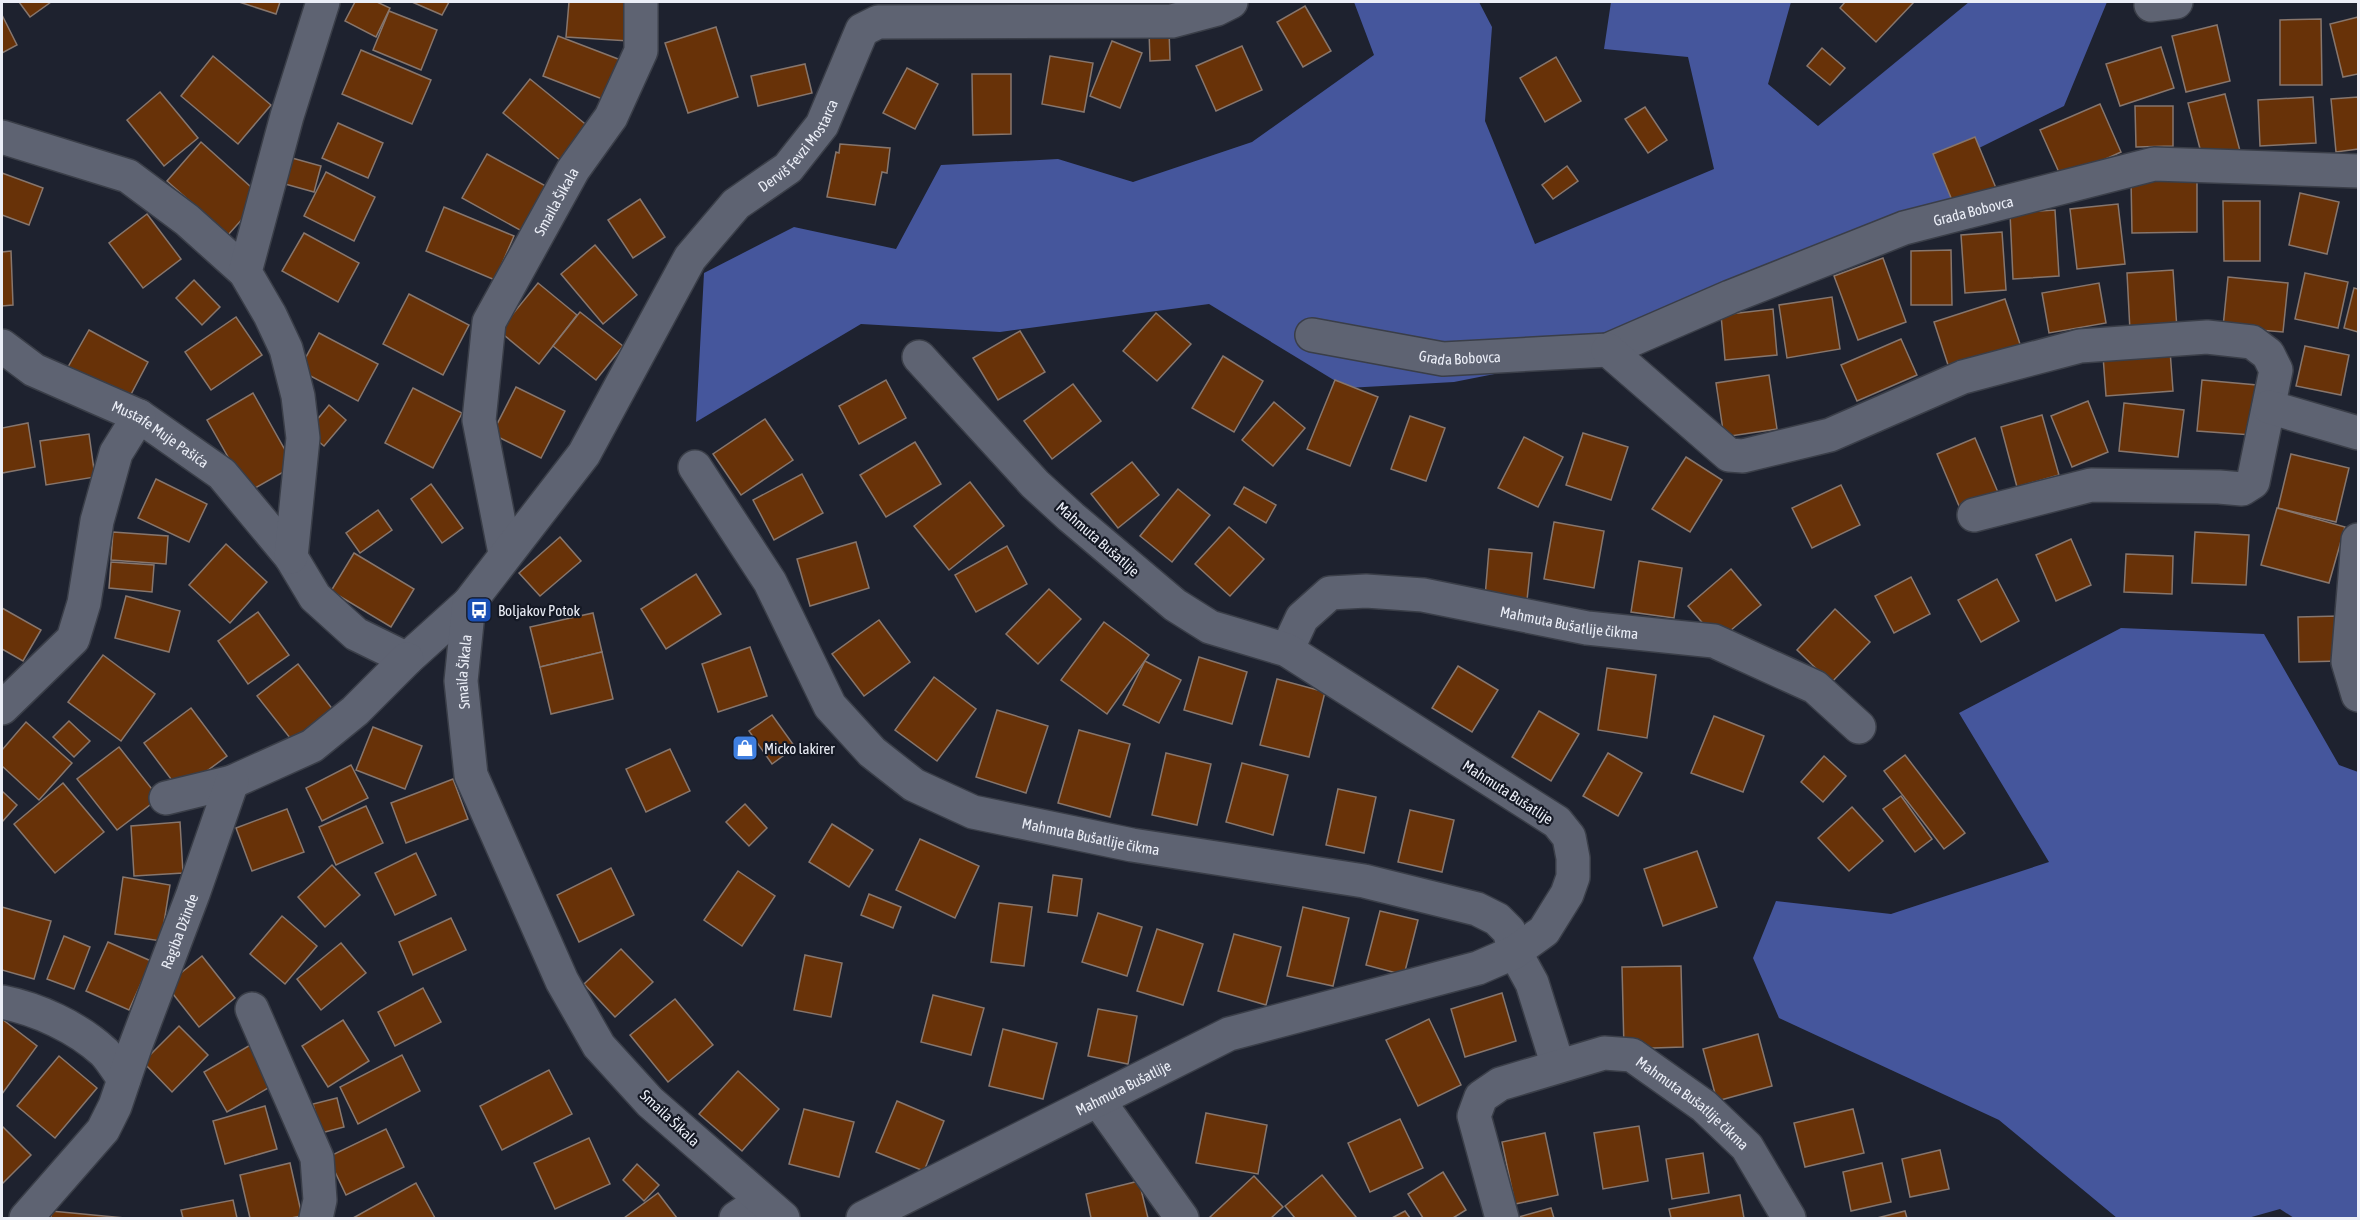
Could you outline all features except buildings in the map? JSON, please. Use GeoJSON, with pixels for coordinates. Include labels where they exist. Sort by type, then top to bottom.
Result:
{"type":"FeatureCollection","features":[{"type":"Feature","properties":{"kind":"street"},"geometry":{"type":"LineString","coordinates":[[245,272],[286,116],[323,2]]}},
{"type":"Feature","properties":{"kind":"street","name":"Smaila Šikala"},"geometry":{"type":"LineString","coordinates":[[641,2],[641,51],[611,117],[573,170],[489,322],[479,420],[505,553],[469,603],[460,681],[471,775],[562,981],[599,1046],[650,1102],[760,1213]]}},
{"type":"Feature","properties":{"kind":"street","name":"Derviš Fevzi Mostarca"},"geometry":{"type":"LineString","coordinates":[[505,553],[584,454],[690,258],[736,204],[788,168],[822,125],[862,30],[878,22],[1172,21],[1217,9],[1231,2]]}},
{"type":"Feature","properties":{"kind":"street"},"geometry":{"type":"LineString","coordinates":[[2,137],[128,176],[188,220],[245,272],[270,315],[286,349],[298,396],[303,438],[291,557]]}},
{"type":"Feature","properties":{"kind":"street","name":"Grada Bobovca"},"geometry":{"type":"LineString","coordinates":[[1312,334],[1443,359],[1608,350],[1730,297],[1904,228],[2154,164],[2358,171]]}},
{"type":"Feature","properties":{"kind":"street"},"geometry":{"type":"LineString","coordinates":[[1608,350],[1729,455],[1743,456],[1830,435],[1964,377],[2080,346],[2207,337],[2252,342],[2268,354],[2276,370],[2270,407],[2253,482],[2242,489],[2091,485],[1974,514]]}},
{"type":"Feature","properties":{"kind":"street","name":"Mustafe Muje Pašića"},"geometry":{"type":"LineString","coordinates":[[2,346],[34,370],[138,416],[222,474],[291,557],[315,597],[356,634],[407,659]]}},
{"type":"Feature","properties":{"kind":"street","name":"Mahmuta Bušatlije"},"geometry":{"type":"LineString","coordinates":[[862,1218],[1228,1034],[1478,968],[1515,952],[1544,931],[1567,894],[1573,877],[1573,858],[1569,837],[1557,822],[1287,650],[1210,627],[1175,605],[1035,484],[919,357]]}},
{"type":"Feature","properties":{"kind":"street"},"geometry":{"type":"LineString","coordinates":[[2270,407],[2358,433]]}},
{"type":"Feature","properties":{"kind":"street"},"geometry":{"type":"LineString","coordinates":[[2,708],[73,639],[84,603],[97,521],[116,453],[138,416]]}},
{"type":"Feature","properties":{"kind":"street","name":"Mahmuta Bušatlije čikma"},"geometry":{"type":"LineString","coordinates":[[695,467],[770,582],[830,706],[872,752],[914,785],[973,812],[1132,845],[1364,881],[1477,909],[1497,919],[1509,931],[1515,952],[1532,983],[1558,1066]]}},
{"type":"Feature","properties":{"kind":"street"},"geometry":{"type":"LineString","coordinates":[[2358,540],[2348,662],[2358,695]]}},
{"type":"Feature","properties":{"kind":"street","name":"Mahmuta Bušatlije čikma"},"geometry":{"type":"LineString","coordinates":[[1287,650],[1302,618],[1330,593],[1366,591],[1423,595],[1587,628],[1714,641],[1815,687],[1859,727]]}},
{"type":"Feature","properties":{"kind":"street"},"geometry":{"type":"LineString","coordinates":[[166,798],[232,782],[312,746],[355,711],[407,659],[469,603]]}},
{"type":"Feature","properties":{"kind":"street","name":"Ragiba Džinde"},"geometry":{"type":"LineString","coordinates":[[26,1218],[103,1130],[115,1106],[232,782]]}},
{"type":"Feature","properties":{"kind":"street"},"geometry":{"type":"LineString","coordinates":[[2,1002],[34,1011],[78,1032],[104,1053],[124,1078]]}},
{"type":"Feature","properties":{"kind":"street"},"geometry":{"type":"LineString","coordinates":[[252,1009],[317,1158],[320,1200],[316,1218]]}},
{"type":"Feature","properties":{"kind":"street","name":"Mahmuta Bušatlije čikma"},"geometry":{"type":"LineString","coordinates":[[1502,1218],[1474,1116],[1482,1097],[1500,1084],[1604,1053],[1632,1054],[1704,1106],[1747,1147],[1789,1218]]}},
{"type":"Feature","properties":{"kind":"street"},"geometry":{"type":"LineString","coordinates":[[1098,1100],[1182,1218]]}},
{"type":"Feature","properties":{"kind":"shaded area"},"geometry":{"type":"Polygon","coordinates":[[[1354,2],[1479,2],[1492,27],[1485,121],[1535,244],[1714,169],[1688,57],[1604,49],[1611,2],[1791,2],[1768,84],[1818,126],[1969,2],[2107,2],[2064,106],[1973,151],[1943,229],[1622,349],[1454,382],[1347,388],[1209,304],[1000,332],[861,324],[696,422],[704,273],[794,227],[896,249],[941,165],[1058,159],[1133,182],[1252,142],[1374,55],[1354,2]]]}},
{"type":"Feature","properties":{"kind":"shaded area"},"geometry":{"type":"Polygon","coordinates":[[[2121,628],[2264,634],[2339,765],[2358,772],[2358,1218],[2294,1218],[2280,1209],[2248,1218],[2117,1218],[1999,1120],[1779,1018],[1753,958],[1776,901],[1891,914],[2049,862],[1959,713],[2121,628]]]}},
{"type":"Feature","properties":{"kind":"place","name":"Boljakov Potok"},"geometry":{"type":"Point","coordinates":[479,610]}},
{"type":"Feature","properties":{"kind":"place","name":"Micko lakirer"},"geometry":{"type":"Point","coordinates":[745,748]}}]}
